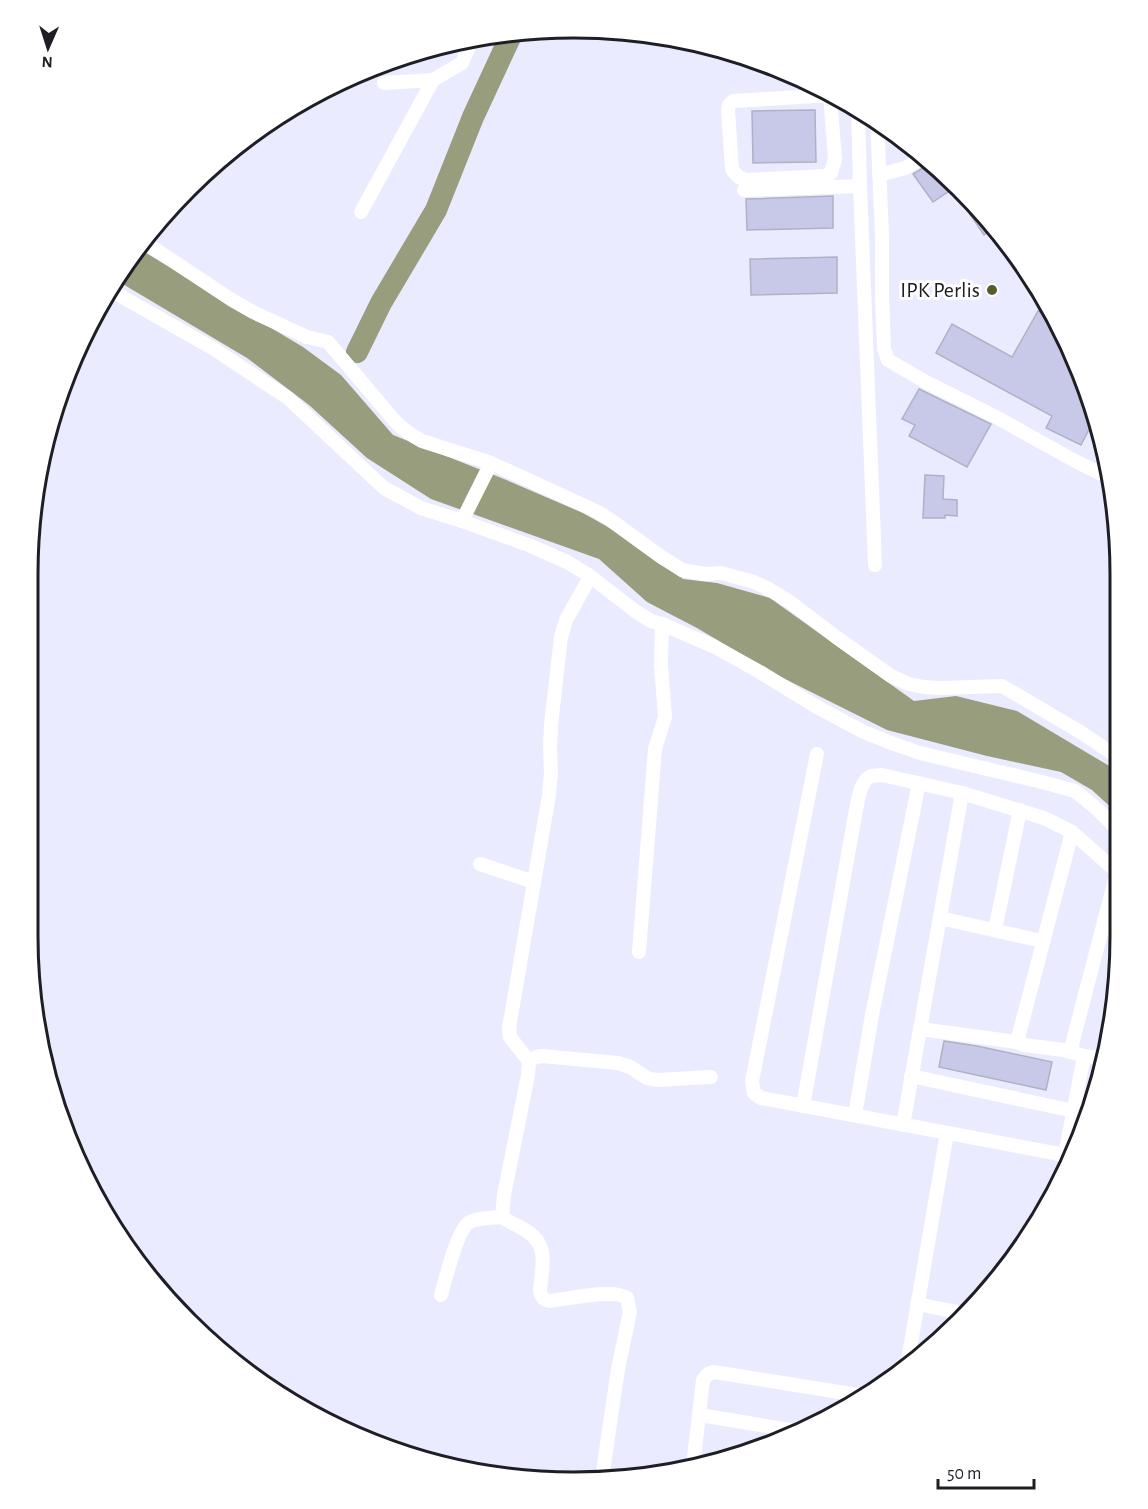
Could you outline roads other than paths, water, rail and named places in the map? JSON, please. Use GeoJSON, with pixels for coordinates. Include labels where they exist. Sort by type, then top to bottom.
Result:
{"type":"FeatureCollection","features":[{"type":"Feature","properties":{"kind":"street"},"geometry":{"type":"LineString","coordinates":[[384,83],[433,80],[462,63],[468,48]]}},
{"type":"Feature","properties":{"kind":"street"},"geometry":{"type":"LineString","coordinates":[[361,212],[433,80]]}},
{"type":"Feature","properties":{"kind":"street"},"geometry":{"type":"LineString","coordinates":[[817,96],[733,101],[728,110],[732,169],[735,175],[747,180],[825,176],[831,173],[835,159],[832,104]]}},
{"type":"Feature","properties":{"kind":"street"},"geometry":{"type":"LineString","coordinates":[[858,119],[875,565]]}},
{"type":"Feature","properties":{"kind":"street"},"geometry":{"type":"LineString","coordinates":[[877,132],[884,350],[888,360],[1101,473]]}},
{"type":"Feature","properties":{"kind":"street"},"geometry":{"type":"LineString","coordinates":[[879,175],[905,168],[917,161]]}},
{"type":"Feature","properties":{"kind":"street"},"geometry":{"type":"LineString","coordinates":[[744,190],[860,186]]}},
{"type":"Feature","properties":{"kind":"street"},"geometry":{"type":"LineString","coordinates":[[149,245],[246,308],[307,337],[328,342],[394,420],[412,436],[596,511],[681,570],[705,574],[721,573],[767,588],[891,675],[909,684],[940,688],[1002,686],[1110,752]]}},
{"type":"Feature","properties":{"kind":"street"},"geometry":{"type":"LineString","coordinates":[[117,294],[214,350],[288,398],[384,488],[421,508],[465,517],[567,562],[651,621],[715,647],[840,719],[894,744],[920,753],[1075,791],[1110,822]]}},
{"type":"Feature","properties":{"kind":"street"},"geometry":{"type":"LineString","coordinates":[[465,517],[489,467]]}},
{"type":"Feature","properties":{"kind":"street"},"geometry":{"type":"LineString","coordinates":[[502,1217],[529,1061],[510,1037],[508,1028],[549,795],[551,725],[561,637],[566,620],[590,577]]}},
{"type":"Feature","properties":{"kind":"street"},"geometry":{"type":"LineString","coordinates":[[639,952],[655,749],[665,717],[661,665],[662,624]]}},
{"type":"Feature","properties":{"kind":"street"},"geometry":{"type":"LineString","coordinates":[[817,754],[752,1081],[754,1093],[761,1098],[1063,1155]]}},
{"type":"Feature","properties":{"kind":"street"},"geometry":{"type":"LineString","coordinates":[[803,1106],[856,810],[866,780],[872,776],[882,775],[962,793],[1044,818],[1072,832],[1110,868]]}},
{"type":"Feature","properties":{"kind":"street"},"geometry":{"type":"LineString","coordinates":[[855,1115],[874,1004],[919,783]]}},
{"type":"Feature","properties":{"kind":"street"},"geometry":{"type":"LineString","coordinates":[[903,1125],[962,793]]}},
{"type":"Feature","properties":{"kind":"street"},"geometry":{"type":"LineString","coordinates":[[996,930],[1020,810]]}},
{"type":"Feature","properties":{"kind":"street"},"geometry":{"type":"LineString","coordinates":[[1017,1042],[1072,832]]}},
{"type":"Feature","properties":{"kind":"street"},"geometry":{"type":"LineString","coordinates":[[480,864],[534,882]]}},
{"type":"Feature","properties":{"kind":"street"},"geometry":{"type":"LineString","coordinates":[[1069,1142],[1074,1111],[1077,1054],[1110,902]]}},
{"type":"Feature","properties":{"kind":"street"},"geometry":{"type":"LineString","coordinates":[[940,918],[1042,941]]}},
{"type":"Feature","properties":{"kind":"street"},"geometry":{"type":"LineString","coordinates":[[920,1029],[1017,1042],[1096,1057]]}},
{"type":"Feature","properties":{"kind":"street"},"geometry":{"type":"LineString","coordinates":[[529,1061],[536,1057],[550,1056],[618,1063],[630,1067],[647,1078],[657,1080],[711,1077]]}},
{"type":"Feature","properties":{"kind":"street"},"geometry":{"type":"LineString","coordinates":[[911,1076],[1074,1111]]}},
{"type":"Feature","properties":{"kind":"street"},"geometry":{"type":"LineString","coordinates":[[916,1348],[917,1304],[947,1133]]}},
{"type":"Feature","properties":{"kind":"street"},"geometry":{"type":"LineString","coordinates":[[441,1295],[465,1225],[481,1219],[502,1217],[528,1232],[542,1248],[540,1290],[544,1300],[597,1294],[618,1294],[627,1298],[630,1312],[618,1369],[603,1470]]}},
{"type":"Feature","properties":{"kind":"street"},"geometry":{"type":"LineString","coordinates":[[917,1304],[955,1312]]}},
{"type":"Feature","properties":{"kind":"street"},"geometry":{"type":"LineString","coordinates":[[695,1457],[703,1380],[708,1374],[714,1372],[851,1394]]}},
{"type":"Feature","properties":{"kind":"street"},"geometry":{"type":"LineString","coordinates":[[700,1414],[784,1429]]}},
{"type":"Feature","properties":{"kind":"waterway"},"geometry":{"type":"LineString","coordinates":[[357,352],[381,303],[436,210],[473,117],[508,42]]}},
{"type":"Feature","properties":{"kind":"place","name":"IPK Perlis"},"geometry":{"type":"Point","coordinates":[992,290]}}]}
